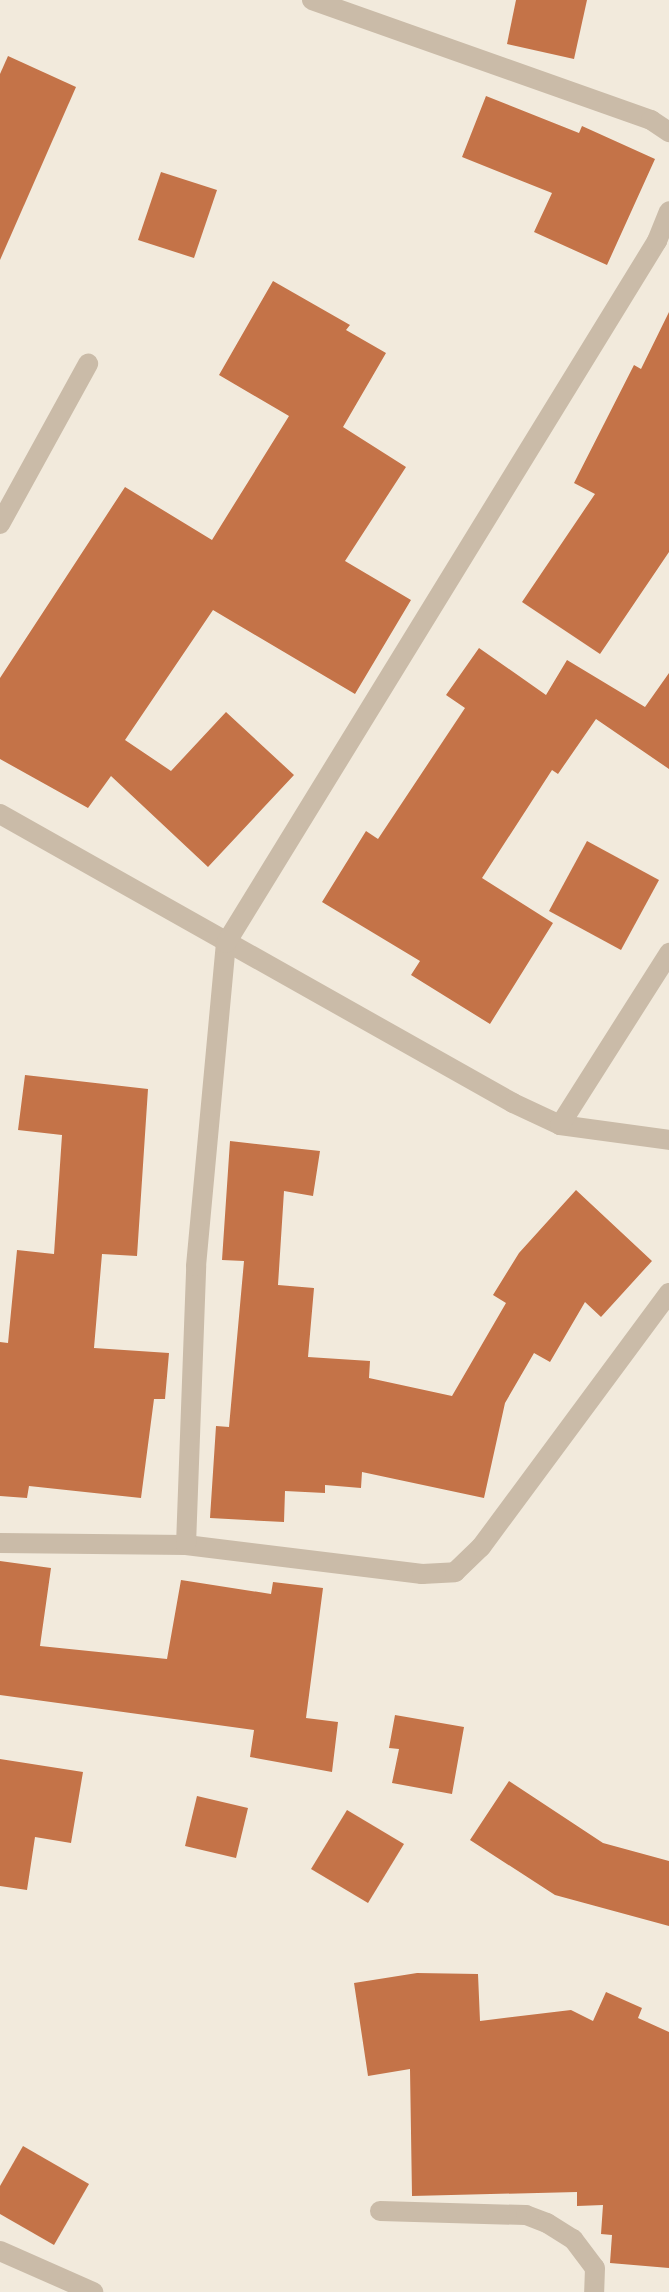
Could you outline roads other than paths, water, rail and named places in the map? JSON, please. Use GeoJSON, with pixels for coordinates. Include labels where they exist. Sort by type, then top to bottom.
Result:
{"type":"FeatureCollection","features":[{"type":"Feature","properties":{"kind":"street"},"geometry":{"type":"LineString","coordinates":[[312,0],[651,120],[669,132]]}},
{"type":"Feature","properties":{"kind":"street"},"geometry":{"type":"LineString","coordinates":[[186,1545],[196,1266],[226,943],[663,243],[669,211]]}},
{"type":"Feature","properties":{"kind":"street"},"geometry":{"type":"LineString","coordinates":[[0,524],[88,364]]}},
{"type":"Feature","properties":{"kind":"street"},"geometry":{"type":"LineString","coordinates":[[0,814],[226,943],[560,1125],[669,1140]]}},
{"type":"Feature","properties":{"kind":"street"},"geometry":{"type":"LineString","coordinates":[[560,1125],[669,953]]}},
{"type":"Feature","properties":{"kind":"street"},"geometry":{"type":"LineString","coordinates":[[0,1543],[186,1545],[422,1574],[455,1572],[481,1547],[669,1293]]}},
{"type":"Feature","properties":{"kind":"street"},"geometry":{"type":"LineString","coordinates":[[380,2211],[526,2215],[547,2223],[573,2239],[595,2268],[594,2292]]}},
{"type":"Feature","properties":{"kind":"street"},"geometry":{"type":"LineString","coordinates":[[0,2251],[93,2292]]}}]}
